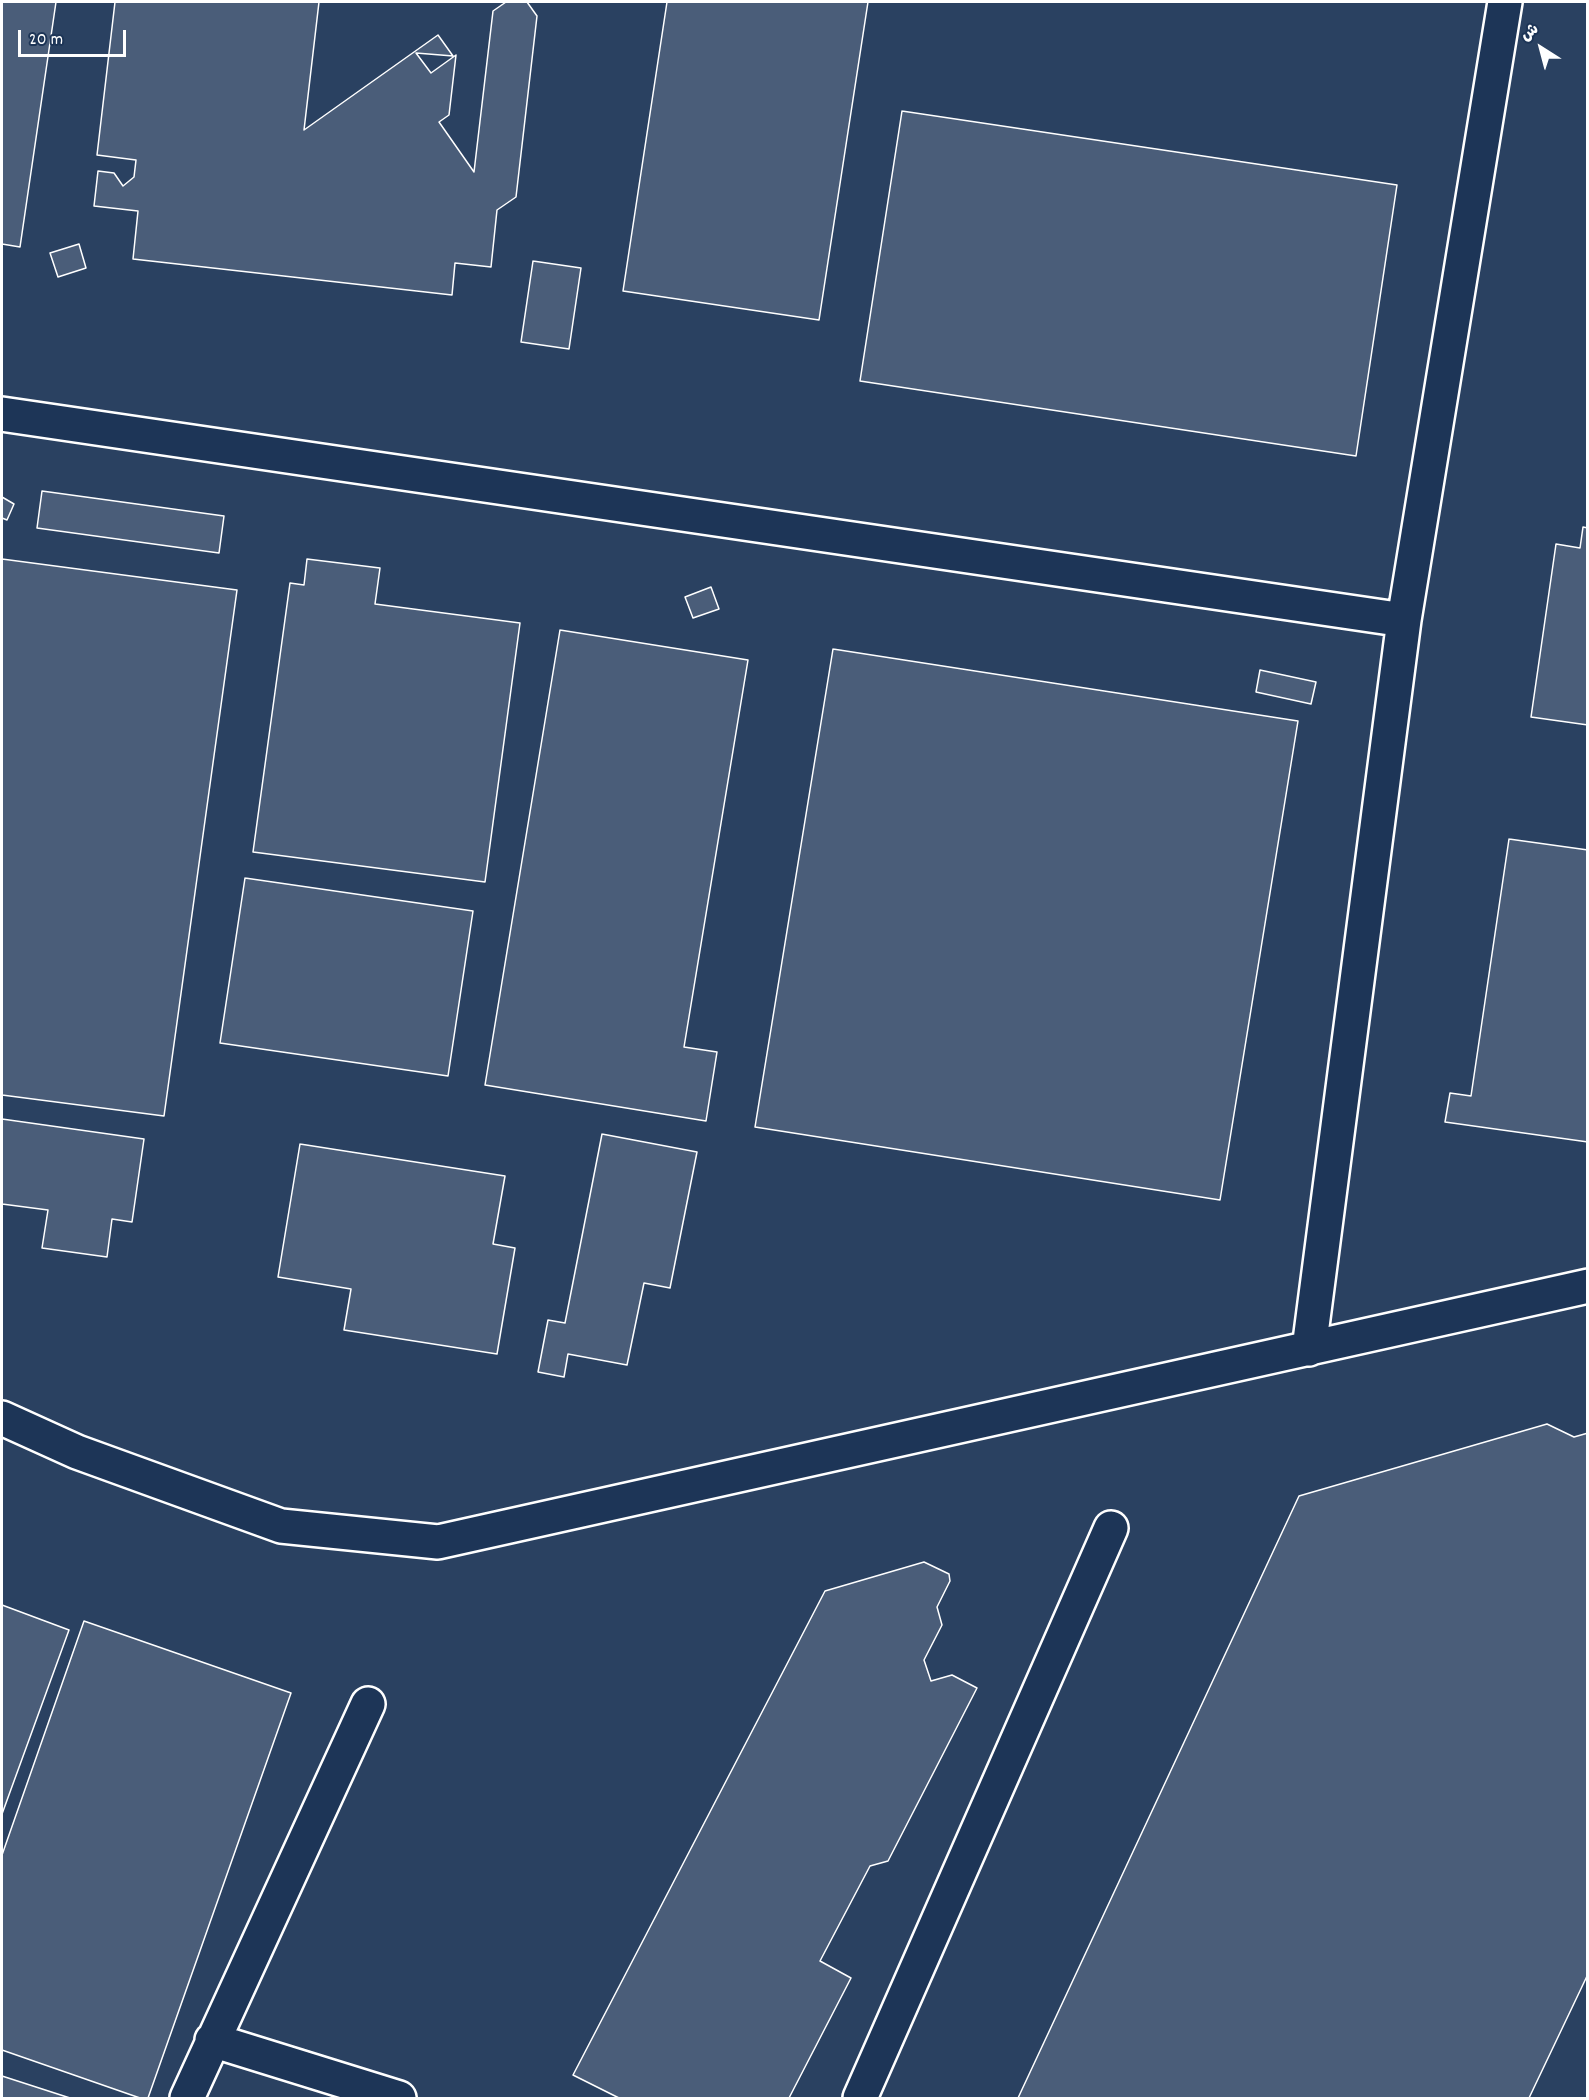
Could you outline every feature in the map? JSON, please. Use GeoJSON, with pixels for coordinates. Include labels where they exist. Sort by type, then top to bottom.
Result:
{"type":"FeatureCollection","features":[{"type":"Feature","properties":{"kind":"street"},"geometry":{"type":"LineString","coordinates":[[1309,1349],[1404,620],[1505,2]]}},
{"type":"Feature","properties":{"kind":"street"},"geometry":{"type":"LineString","coordinates":[[2,414],[1404,620]]}},
{"type":"Feature","properties":{"kind":"street"},"geometry":{"type":"LineString","coordinates":[[2,1418],[77,1452],[281,1526],[438,1542],[1587,1286]]}},
{"type":"Feature","properties":{"kind":"street"},"geometry":{"type":"LineString","coordinates":[[860,2098],[1111,1528]]}},
{"type":"Feature","properties":{"kind":"street"},"geometry":{"type":"LineString","coordinates":[[187,2098],[368,1704]]}},
{"type":"Feature","properties":{"kind":"street"},"geometry":{"type":"LineString","coordinates":[[212,2040],[399,2098]]}},
{"type":"Feature","properties":{"kind":"shaded area"},"geometry":{"type":"Polygon","coordinates":[[[2,2],[1587,2],[1587,2098],[2,2098],[2,2]]]}},
{"type":"Feature","properties":{"kind":"building"},"geometry":{"type":"Polygon","coordinates":[[[2,2],[56,2],[20,247],[2,244],[2,2]]]}},
{"type":"Feature","properties":{"kind":"building"},"geometry":{"type":"Polygon","coordinates":[[[115,2],[319,2],[304,130],[438,35],[453,56],[416,53],[431,73],[456,55],[449,115],[439,122],[474,172],[493,11],[506,2],[527,2],[537,16],[516,197],[497,210],[491,267],[455,263],[452,295],[133,259],[138,211],[94,206],[98,171],[114,173],[123,186],[134,177],[136,160],[97,155],[115,2]]]}},
{"type":"Feature","properties":{"kind":"building"},"geometry":{"type":"Polygon","coordinates":[[[667,2],[868,2],[819,320],[623,291],[667,2]]]}},
{"type":"Feature","properties":{"kind":"building"},"geometry":{"type":"Polygon","coordinates":[[[902,111],[1397,185],[1356,456],[860,381],[902,111]]]}},
{"type":"Feature","properties":{"kind":"building"},"geometry":{"type":"Polygon","coordinates":[[[79,244],[86,268],[58,277],[50,253],[79,244]]]}},
{"type":"Feature","properties":{"kind":"building"},"geometry":{"type":"Polygon","coordinates":[[[533,261],[581,268],[569,349],[521,342],[533,261]]]}},
{"type":"Feature","properties":{"kind":"building"},"geometry":{"type":"Polygon","coordinates":[[[42,491],[224,516],[219,553],[37,528],[42,491]]]}},
{"type":"Feature","properties":{"kind":"building"},"geometry":{"type":"Polygon","coordinates":[[[2,497],[14,504],[7,520],[2,518],[2,497]]]}},
{"type":"Feature","properties":{"kind":"building"},"geometry":{"type":"Polygon","coordinates":[[[1583,527],[1588,528],[1588,725],[1531,717],[1556,544],[1580,548],[1583,527]]]}},
{"type":"Feature","properties":{"kind":"building"},"geometry":{"type":"Polygon","coordinates":[[[2,559],[237,590],[164,1116],[2,1095],[2,559]]]}},
{"type":"Feature","properties":{"kind":"building"},"geometry":{"type":"Polygon","coordinates":[[[307,559],[380,568],[375,604],[520,623],[485,882],[253,852],[290,583],[304,585],[307,559]]]}},
{"type":"Feature","properties":{"kind":"building"},"geometry":{"type":"Polygon","coordinates":[[[711,587],[719,609],[693,618],[685,597],[711,587]]]}},
{"type":"Feature","properties":{"kind":"building"},"geometry":{"type":"Polygon","coordinates":[[[560,630],[748,660],[684,1047],[717,1052],[706,1121],[485,1085],[560,630]]]}},
{"type":"Feature","properties":{"kind":"building"},"geometry":{"type":"Polygon","coordinates":[[[833,649],[1298,721],[1220,1200],[755,1127],[833,649]]]}},
{"type":"Feature","properties":{"kind":"building"},"geometry":{"type":"Polygon","coordinates":[[[1260,670],[1316,682],[1311,704],[1256,692],[1260,670]]]}},
{"type":"Feature","properties":{"kind":"building"},"geometry":{"type":"Polygon","coordinates":[[[1509,839],[1588,850],[1588,1142],[1445,1122],[1450,1093],[1471,1096],[1509,839]]]}},
{"type":"Feature","properties":{"kind":"building"},"geometry":{"type":"Polygon","coordinates":[[[245,878],[473,911],[448,1076],[220,1043],[245,878]]]}},
{"type":"Feature","properties":{"kind":"building"},"geometry":{"type":"Polygon","coordinates":[[[2,1119],[144,1139],[132,1222],[112,1219],[107,1257],[42,1248],[48,1210],[2,1204],[2,1119]]]}},
{"type":"Feature","properties":{"kind":"building"},"geometry":{"type":"Polygon","coordinates":[[[602,1134],[697,1152],[670,1288],[644,1283],[627,1365],[568,1354],[564,1377],[538,1372],[548,1320],[565,1323],[602,1134]]]}},
{"type":"Feature","properties":{"kind":"building"},"geometry":{"type":"Polygon","coordinates":[[[300,1144],[505,1176],[493,1244],[515,1248],[497,1354],[344,1330],[351,1289],[278,1277],[300,1144]]]}},
{"type":"Feature","properties":{"kind":"building"},"geometry":{"type":"Polygon","coordinates":[[[1547,1424],[1574,1437],[1588,1433],[1588,1974],[1529,2098],[1018,2098],[1299,1496],[1547,1424]]]}},
{"type":"Feature","properties":{"kind":"building"},"geometry":{"type":"Polygon","coordinates":[[[924,1562],[949,1574],[950,1581],[937,1607],[942,1625],[924,1660],[931,1681],[952,1675],[977,1688],[888,1861],[870,1866],[820,1961],[851,1978],[789,2098],[619,2098],[573,2075],[825,1591],[924,1562]]]}},
{"type":"Feature","properties":{"kind":"building"},"geometry":{"type":"Polygon","coordinates":[[[2,1605],[69,1630],[2,1814],[2,1605]]]}},
{"type":"Feature","properties":{"kind":"building"},"geometry":{"type":"Polygon","coordinates":[[[84,1621],[291,1693],[148,2098],[140,2098],[2,2050],[2,1855],[84,1621]]]}},
{"type":"Feature","properties":{"kind":"building"},"geometry":{"type":"Polygon","coordinates":[[[2,2076],[70,2098],[2,2098],[2,2076]]]}}]}
